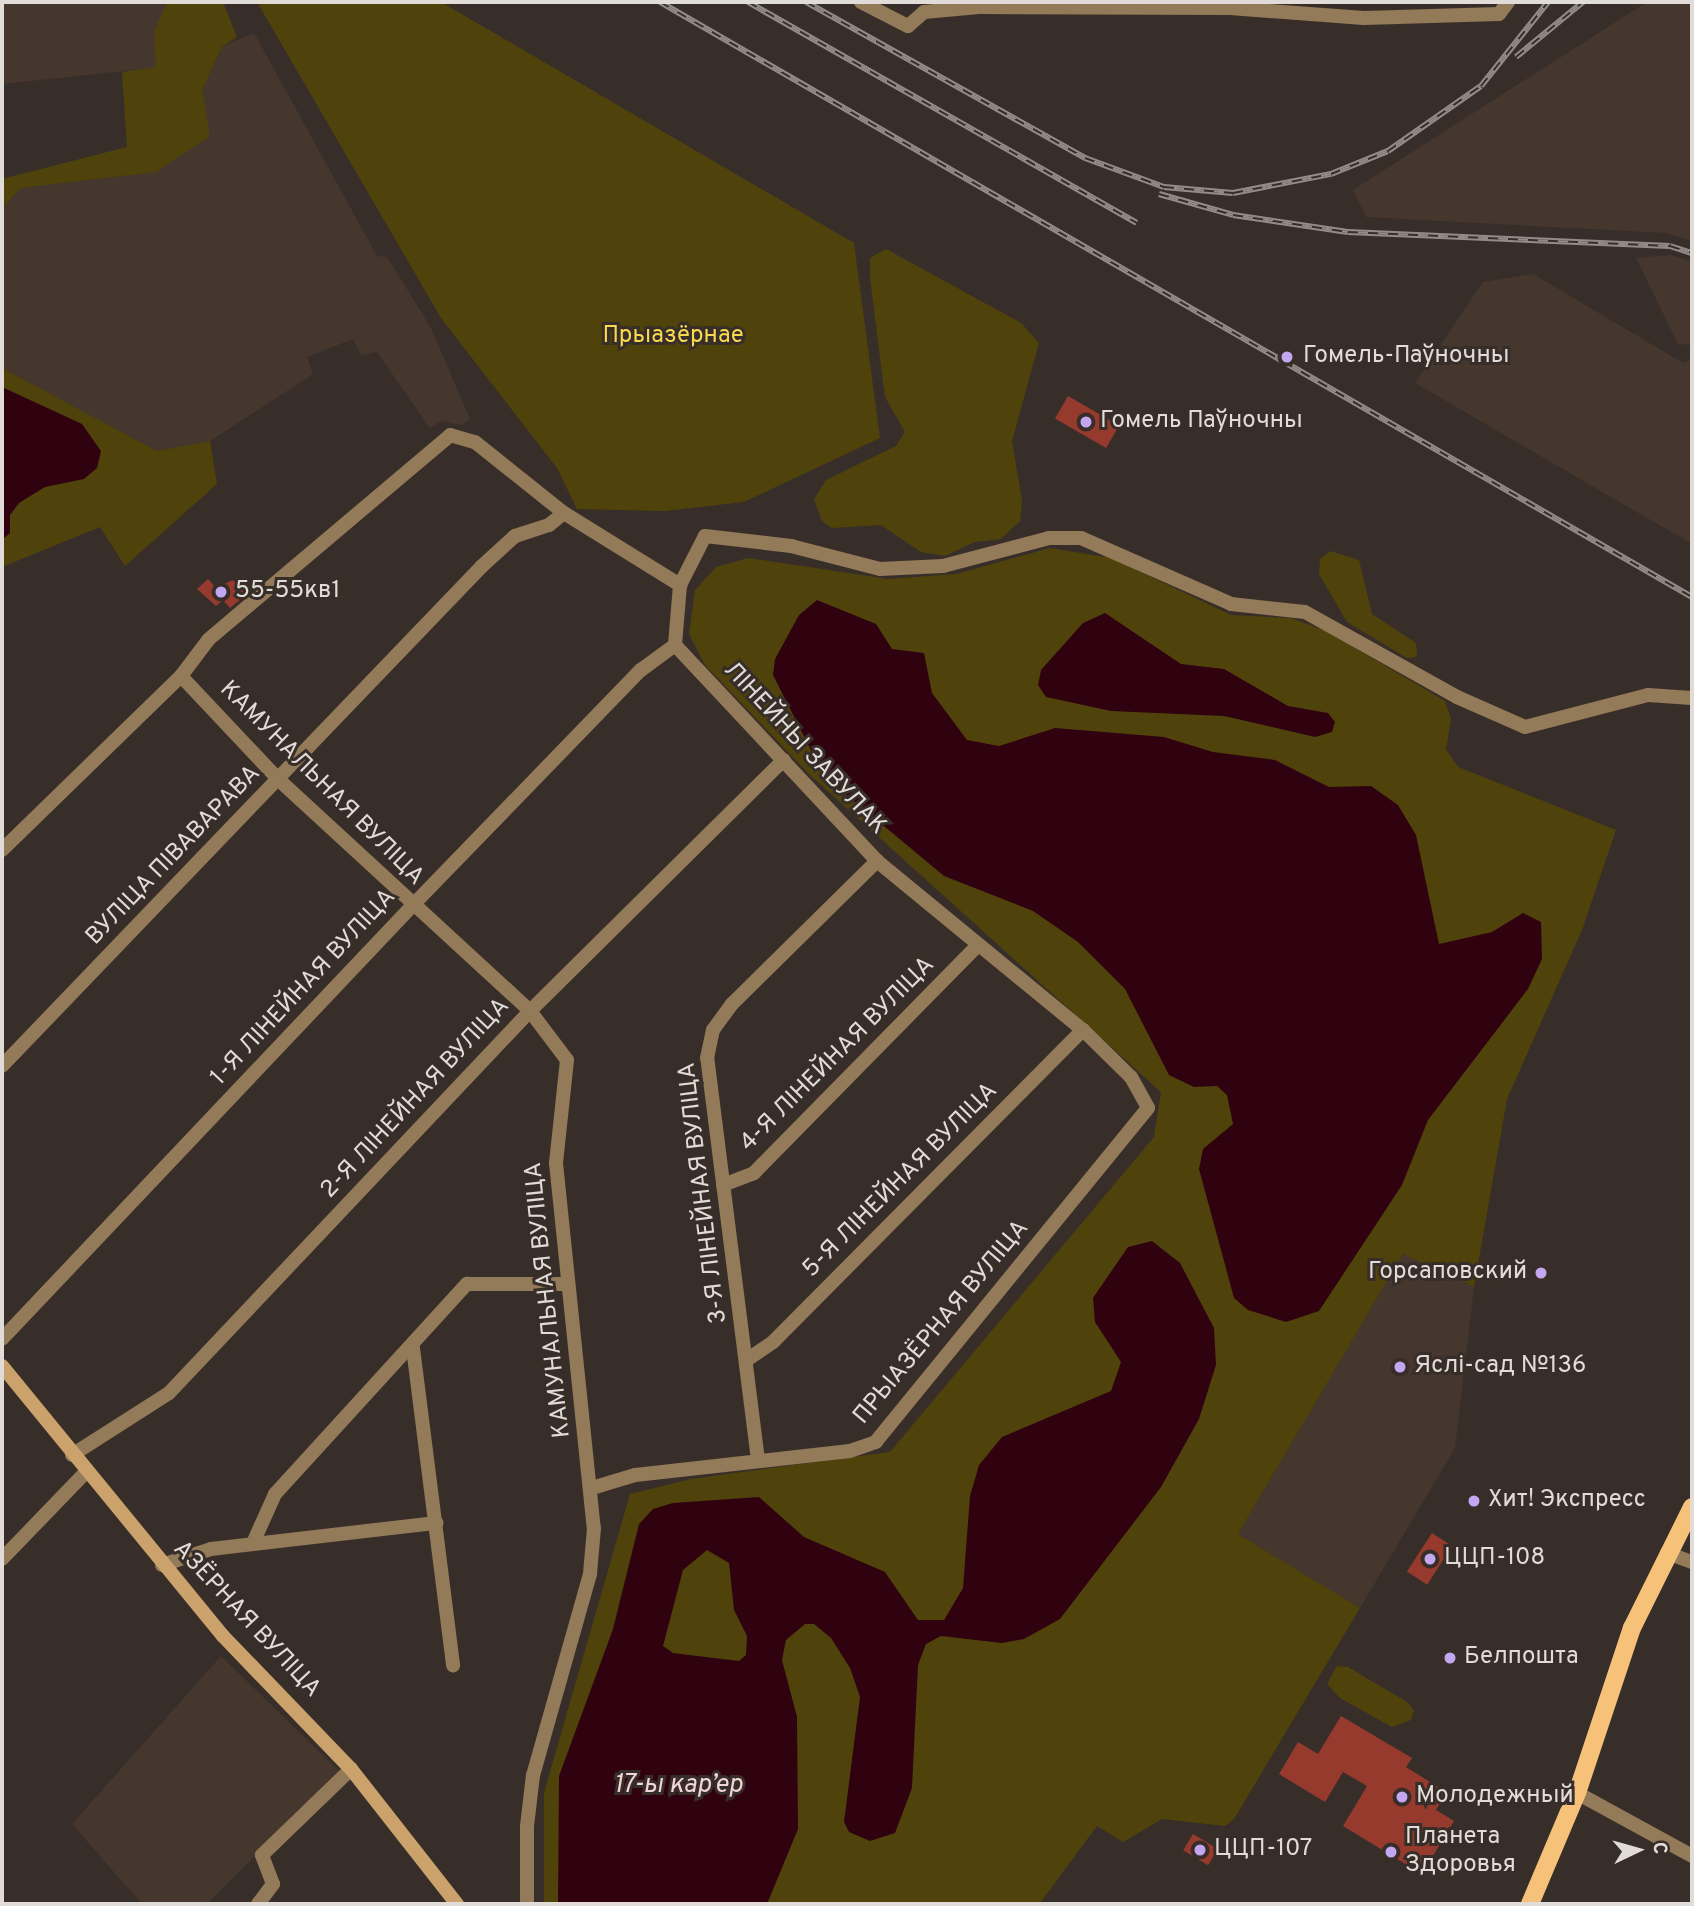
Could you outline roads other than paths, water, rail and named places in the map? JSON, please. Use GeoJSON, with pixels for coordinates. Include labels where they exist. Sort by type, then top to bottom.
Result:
{"type":"FeatureCollection","features":[{"type":"Feature","properties":{"kind":"main road"},"geometry":{"type":"LineString","coordinates":[[1530,1904],[1577,1793],[1628,1640],[1667,1553],[1692,1507]]}},
{"type":"Feature","properties":{"kind":"street"},"geometry":{"type":"LineString","coordinates":[[861,2],[908,26],[924,12],[979,7],[1230,8],[1364,18],[1499,14],[1508,2]]}},
{"type":"Feature","properties":{"kind":"street"},"geometry":{"type":"LineString","coordinates":[[2,850],[181,676],[209,639],[450,435],[475,442],[564,513],[680,585]]}},
{"type":"Feature","properties":{"kind":"street","name":"ВУЛІЦА ПІВАВАРАВА"},"geometry":{"type":"LineString","coordinates":[[2,1066],[481,567],[515,536],[549,525],[564,513]]}},
{"type":"Feature","properties":{"kind":"street"},"geometry":{"type":"LineString","coordinates":[[675,645],[680,585],[705,536],[792,546],[880,569],[943,566],[1049,538],[1081,538],[1231,604],[1305,612],[1457,696],[1525,727],[1648,695],[1692,698]]}},
{"type":"Feature","properties":{"kind":"street","name":"ЛІНЕЙНЫ ЗАВУЛАК"},"geometry":{"type":"LineString","coordinates":[[675,645],[877,861],[1083,1030],[1131,1077],[1147,1108]]}},
{"type":"Feature","properties":{"kind":"street","name":"1-Я ЛІНЕЙНАЯ ВУЛІЦА"},"geometry":{"type":"LineString","coordinates":[[2,1339],[412,906],[641,670],[675,645]]}},
{"type":"Feature","properties":{"kind":"street","name":"КАМУНАЛЬНАЯ ВУЛІЦА"},"geometry":{"type":"LineString","coordinates":[[181,676],[279,780],[412,906],[530,1011],[567,1060],[555,1163],[592,1488],[590,1574],[533,1775],[527,1826],[527,1904]]}},
{"type":"Feature","properties":{"kind":"street","name":"2-Я ЛІНЕЙНАЯ ВУЛІЦА"},"geometry":{"type":"LineString","coordinates":[[72,1455],[169,1393],[530,1011],[784,760]]}},
{"type":"Feature","properties":{"kind":"street","name":"3-Я ЛІНЕЙНАЯ ВУЛІЦА"},"geometry":{"type":"LineString","coordinates":[[758,1460],[748,1359],[707,1058],[712,1030],[877,861]]}},
{"type":"Feature","properties":{"kind":"street","name":"4-Я ЛІНЕЙНАЯ ВУЛІЦА"},"geometry":{"type":"LineString","coordinates":[[723,1185],[754,1173],[978,944]]}},
{"type":"Feature","properties":{"kind":"street","name":"5-Я ЛІНЕЙНАЯ ВУЛІЦА"},"geometry":{"type":"LineString","coordinates":[[748,1359],[774,1342],[1083,1030]]}},
{"type":"Feature","properties":{"kind":"street","name":"ПРЫАЗЁРНАЯ ВУЛІЦА"},"geometry":{"type":"LineString","coordinates":[[592,1488],[635,1475],[850,1451],[876,1442],[1147,1108]]}},
{"type":"Feature","properties":{"kind":"street"},"geometry":{"type":"LineString","coordinates":[[253,1543],[275,1494],[413,1348],[467,1284],[567,1284]]}},
{"type":"Feature","properties":{"kind":"street"},"geometry":{"type":"LineString","coordinates":[[413,1348],[453,1665]]}},
{"type":"Feature","properties":{"kind":"street","name":"АЗЁРНАЯ ВУЛІЦА"},"geometry":{"type":"LineString","coordinates":[[2,1366],[162,1565],[351,1769],[457,1904]]}},
{"type":"Feature","properties":{"kind":"street"},"geometry":{"type":"LineString","coordinates":[[2,1559],[86,1472]]}},
{"type":"Feature","properties":{"kind":"street"},"geometry":{"type":"LineString","coordinates":[[162,1565],[253,1543],[437,1523]]}},
{"type":"Feature","properties":{"kind":"street"},"geometry":{"type":"LineString","coordinates":[[1667,1553],[1692,1563]]}},
{"type":"Feature","properties":{"kind":"street"},"geometry":{"type":"LineString","coordinates":[[258,1904],[272,1884],[262,1855],[351,1769]]}},
{"type":"Feature","properties":{"kind":"street"},"geometry":{"type":"LineString","coordinates":[[1577,1793],[1692,1856]]}},
{"type":"Feature","properties":{"kind":"water"},"geometry":{"type":"Polygon","coordinates":[[[2,387],[82,424],[101,451],[97,468],[84,479],[45,487],[19,503],[10,515],[10,533],[3,539],[2,387]]]}},
{"type":"Feature","properties":{"kind":"water"},"geometry":{"type":"Polygon","coordinates":[[[817,600],[876,624],[892,649],[924,653],[932,693],[967,740],[999,746],[1055,728],[1164,737],[1213,752],[1275,760],[1329,787],[1371,786],[1398,805],[1416,835],[1439,944],[1492,932],[1523,913],[1541,922],[1542,959],[1528,989],[1428,1120],[1402,1185],[1319,1311],[1286,1322],[1248,1310],[1234,1298],[1199,1169],[1203,1149],[1233,1124],[1227,1095],[1217,1086],[1194,1087],[1169,1075],[1125,989],[1078,942],[1033,911],[944,876],[824,776],[773,675],[775,659],[799,615],[817,600]]]}},
{"type":"Feature","properties":{"kind":"water"},"geometry":{"type":"Polygon","coordinates":[[[1105,613],[1181,664],[1224,669],[1288,706],[1328,713],[1335,722],[1332,732],[1315,737],[1224,716],[1111,711],[1046,697],[1038,685],[1041,670],[1083,623],[1105,613]]]}},
{"type":"Feature","properties":{"kind":"water","name":"17-ы кар’ер"},"geometry":{"type":"Polygon","coordinates":[[[1152,1241],[1180,1263],[1214,1328],[1216,1365],[1199,1419],[1161,1487],[1060,1619],[1024,1639],[1002,1643],[941,1636],[926,1644],[918,1665],[912,1788],[895,1833],[870,1841],[849,1832],[844,1822],[860,1697],[850,1668],[831,1638],[814,1624],[805,1624],[786,1640],[782,1660],[797,1717],[798,1829],[767,1904],[558,1904],[559,1776],[613,1629],[639,1524],[653,1509],[673,1503],[759,1497],[804,1537],[885,1572],[918,1620],[944,1620],[963,1588],[970,1496],[979,1465],[1002,1437],[1111,1391],[1121,1362],[1095,1322],[1093,1298],[1128,1247],[1152,1241]],[[707,1550],[683,1570],[663,1646],[673,1653],[739,1661],[746,1655],[747,1636],[734,1610],[729,1563],[707,1550]]]}},
{"type":"Feature","properties":{"kind":"railway"},"geometry":{"type":"LineString","coordinates":[[660,2],[1692,597]]}},
{"type":"Feature","properties":{"kind":"railway"},"geometry":{"type":"LineString","coordinates":[[748,2],[1137,223]]}},
{"type":"Feature","properties":{"kind":"railway"},"geometry":{"type":"LineString","coordinates":[[806,2],[1085,158],[1164,187],[1233,193],[1331,174],[1388,151],[1481,86],[1548,2]]}},
{"type":"Feature","properties":{"kind":"railway"},"geometry":{"type":"LineString","coordinates":[[1516,57],[1583,2]]}},
{"type":"Feature","properties":{"kind":"railway"},"geometry":{"type":"LineString","coordinates":[[1159,194],[1233,215],[1348,232],[1670,246],[1692,253]]}},
{"type":"Feature","properties":{"kind":"place","name":"Гомель-Паўночны"},"geometry":{"type":"Point","coordinates":[1287,357]}},
{"type":"Feature","properties":{"kind":"place","name":"Гомель Паўночны"},"geometry":{"type":"Point","coordinates":[1086,422]}},
{"type":"Feature","properties":{"kind":"place","name":"55-55кв1"},"geometry":{"type":"Point","coordinates":[221,592]}},
{"type":"Feature","properties":{"kind":"place","name":"Горсаповский"},"geometry":{"type":"Point","coordinates":[1541,1273]}},
{"type":"Feature","properties":{"kind":"place","name":"Яслі-сад №136"},"geometry":{"type":"Point","coordinates":[1400,1367]}},
{"type":"Feature","properties":{"kind":"place","name":"Хит! Экспресс"},"geometry":{"type":"Point","coordinates":[1474,1501]}},
{"type":"Feature","properties":{"kind":"place","name":"ЦЦП-108"},"geometry":{"type":"Point","coordinates":[1430,1559]}},
{"type":"Feature","properties":{"kind":"place","name":"Белпошта"},"geometry":{"type":"Point","coordinates":[1450,1658]}},
{"type":"Feature","properties":{"kind":"place","name":"Молодежный"},"geometry":{"type":"Point","coordinates":[1402,1797]}},
{"type":"Feature","properties":{"kind":"place","name":"ЦЦП-107"},"geometry":{"type":"Point","coordinates":[1200,1850]}},
{"type":"Feature","properties":{"kind":"place","name":"Планета Здоровья"},"geometry":{"type":"Point","coordinates":[1391,1852]}},
{"type":"Feature","properties":{"kind":"park label","name":"Прыазёрнае"},"geometry":{"type":"Point","coordinates":[673,337]}}]}
